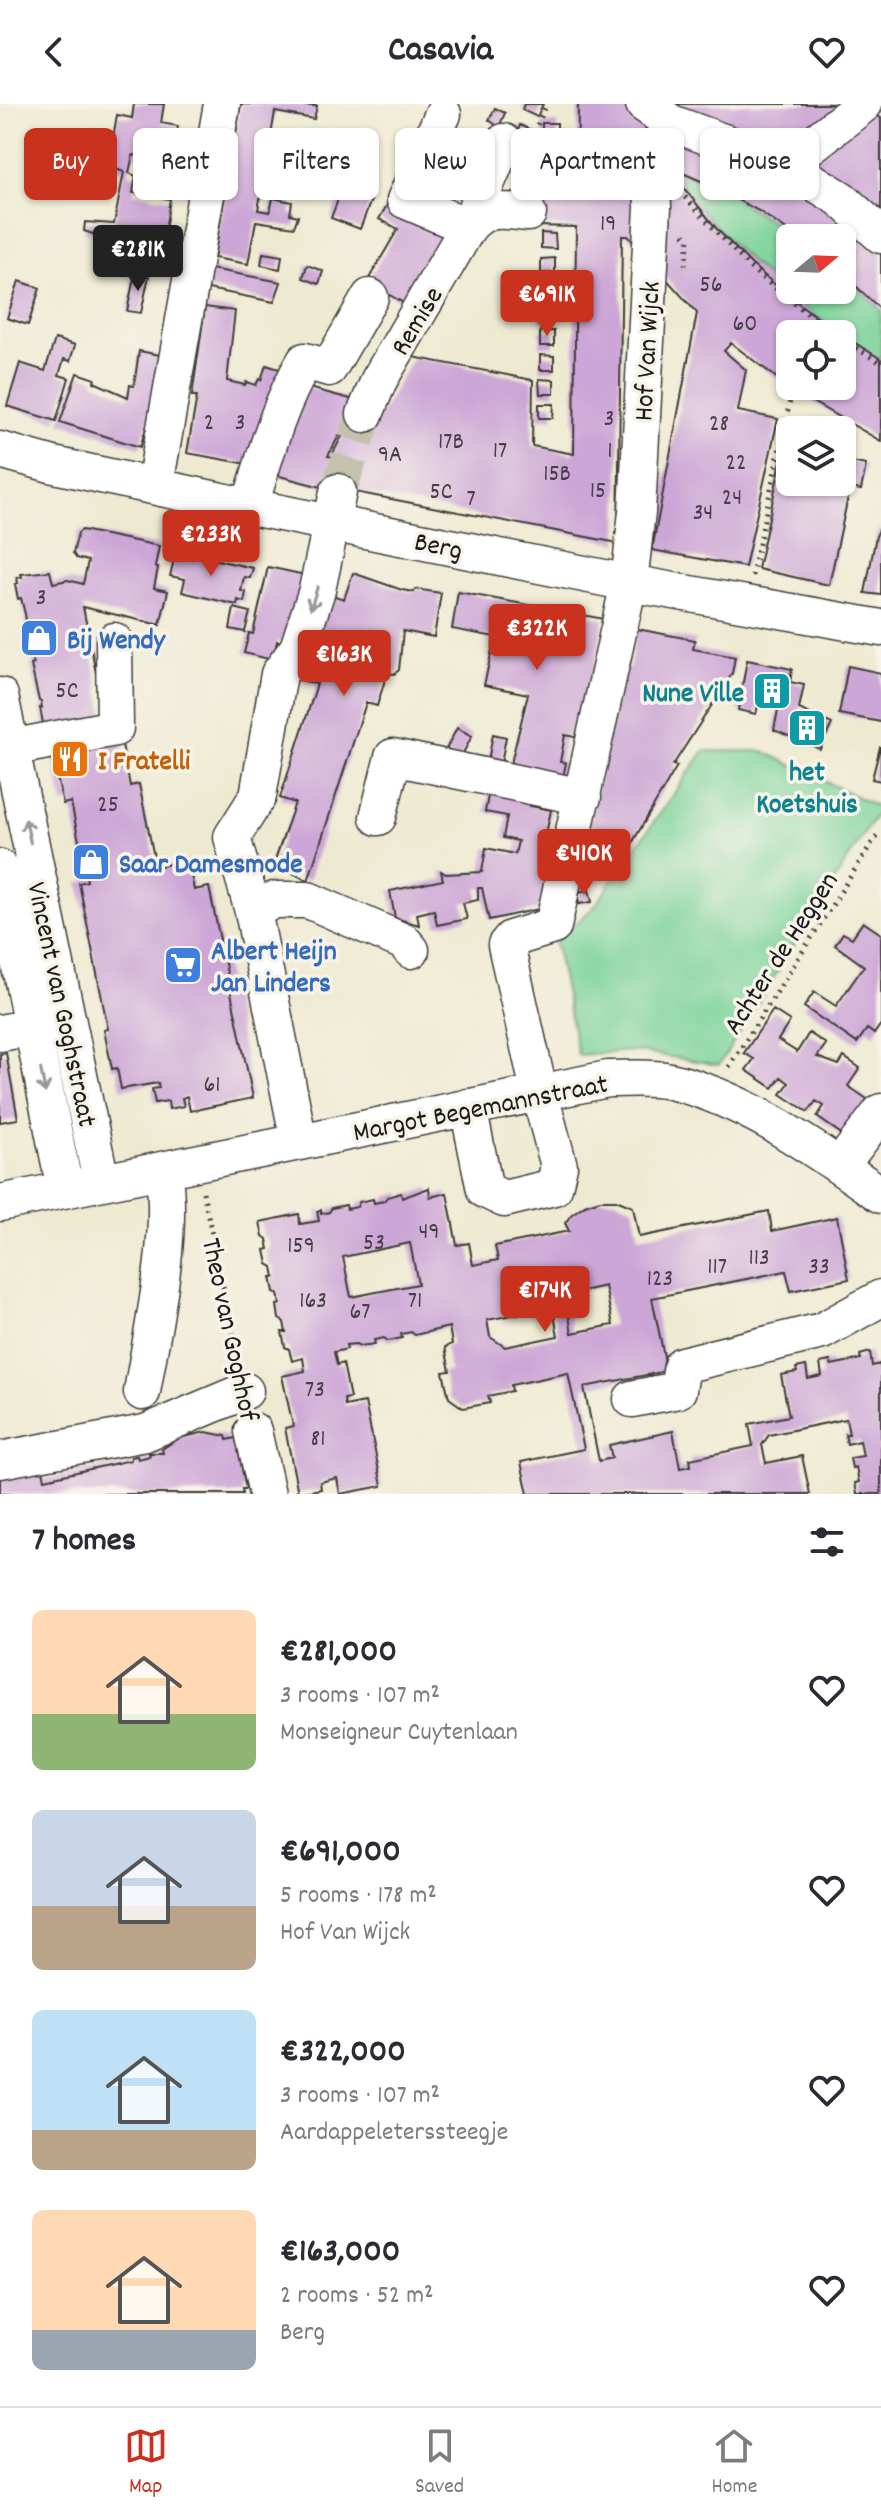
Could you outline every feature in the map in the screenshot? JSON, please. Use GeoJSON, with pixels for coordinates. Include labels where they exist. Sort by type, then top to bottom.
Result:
{"type":"FeatureCollection","features":[{"type":"Feature","properties":{"kind":"street"},"geometry":{"type":"LineString","coordinates":[[155,485],[222,104]]}},
{"type":"Feature","properties":{"kind":"street"},"geometry":{"type":"LineString","coordinates":[[819,139],[864,104]]}},
{"type":"Feature","properties":{"kind":"street"},"geometry":{"type":"LineString","coordinates":[[443,114],[405,200],[468,227],[478,216],[489,211],[528,213]]}},
{"type":"Feature","properties":{"kind":"street"},"geometry":{"type":"LineString","coordinates":[[658,114],[700,131]]}},
{"type":"Feature","properties":{"kind":"street","name":"Remise"},"geometry":{"type":"LineString","coordinates":[[365,414],[379,380],[468,227],[504,142]]}},
{"type":"Feature","properties":{"kind":"street"},"geometry":{"type":"LineString","coordinates":[[819,185],[841,199],[881,235]]}},
{"type":"Feature","properties":{"kind":"street","name":"Hof Van Wijck"},"geometry":{"type":"LineString","coordinates":[[539,1091],[506,945],[511,939],[553,926],[629,583],[637,512],[653,200]]}},
{"type":"Feature","properties":{"kind":"street"},"geometry":{"type":"LineString","coordinates":[[250,506],[271,434],[293,381],[305,361],[329,368],[370,297]]}},
{"type":"Feature","properties":{"kind":"street","name":"Berg"},"geometry":{"type":"LineString","coordinates":[[2,456],[250,506],[334,506],[629,583],[881,628]]}},
{"type":"Feature","properties":{"kind":"street"},"geometry":{"type":"LineString","coordinates":[[299,1142],[253,911],[232,837],[258,796],[279,674],[298,648],[317,590],[334,506]]}},
{"type":"Feature","properties":{"kind":"street"},"geometry":{"type":"LineString","coordinates":[[6,749],[115,728],[114,641]]}},
{"type":"Feature","properties":{"kind":"street","name":"Vincent van Goghstraat"},"geometry":{"type":"LineString","coordinates":[[0,696],[6,749],[101,1181]]}},
{"type":"Feature","properties":{"kind":"street"},"geometry":{"type":"LineString","coordinates":[[378,817],[393,757],[583,797]]}},
{"type":"Feature","properties":{"kind":"street","name":"Vincent van Goghstraat"},"geometry":{"type":"LineString","coordinates":[[0,868],[16,1030],[65,1189]]}},
{"type":"Feature","properties":{"kind":"street"},"geometry":{"type":"LineString","coordinates":[[253,911],[274,900],[308,900],[404,942],[411,950]]}},
{"type":"Feature","properties":{"kind":"street"},"geometry":{"type":"LineString","coordinates":[[16,1030],[68,1021]]}},
{"type":"Feature","properties":{"kind":"street","name":"Margot Begemannstraat"},"geometry":{"type":"LineString","coordinates":[[101,1181],[539,1091],[608,1079],[667,1080],[713,1094],[764,1120],[881,1195]]}},
{"type":"Feature","properties":{"kind":"street"},"geometry":{"type":"LineString","coordinates":[[468,1107],[485,1190],[504,1199],[554,1187],[559,1166],[539,1091]]}},
{"type":"Feature","properties":{"kind":"street"},"geometry":{"type":"LineString","coordinates":[[840,1166],[881,1112]]}},
{"type":"Feature","properties":{"kind":"street"},"geometry":{"type":"LineString","coordinates":[[142,1392],[168,1197],[180,1167]]}},
{"type":"Feature","properties":{"kind":"street"},"geometry":{"type":"LineString","coordinates":[[0,1203],[101,1181]]}},
{"type":"Feature","properties":{"kind":"street"},"geometry":{"type":"LineString","coordinates":[[632,1399],[678,1390],[682,1365],[822,1331],[881,1298]]}},
{"type":"Feature","properties":{"kind":"street"},"geometry":{"type":"LineString","coordinates":[[0,1460],[145,1433],[245,1391]]}},
{"type":"Feature","properties":{"kind":"street","name":"Theo van Goghhof"},"geometry":{"type":"LineString","coordinates":[[253,1431],[267,1494]]}},
{"type":"Feature","properties":{"kind":"path"},"geometry":{"type":"LineString","coordinates":[[684,196],[749,267],[814,320]]}},
{"type":"Feature","properties":{"kind":"path"},"geometry":{"type":"LineString","coordinates":[[856,348],[881,363]]}},
{"type":"Feature","properties":{"kind":"path"},"geometry":{"type":"LineString","coordinates":[[746,604],[790,401]]}},
{"type":"Feature","properties":{"kind":"path","name":"Achter de Heggen"},"geometry":{"type":"LineString","coordinates":[[713,1094],[875,838],[881,834]]}},
{"type":"Feature","properties":{"kind":"path","name":"Theo van Goghhof"},"geometry":{"type":"LineString","coordinates":[[180,1167],[245,1391]]}},
{"type":"Feature","properties":{"kind":"green space"},"geometry":{"type":"Polygon","coordinates":[[[684,175],[700,181],[700,200],[737,200],[776,224],[776,285],[700,209],[684,188],[684,175]]]}},
{"type":"Feature","properties":{"kind":"green space"},"geometry":{"type":"Polygon","coordinates":[[[856,286],[881,310],[881,359],[856,343],[856,320],[821,320],[800,304],[856,304],[856,286]]]}},
{"type":"Feature","properties":{"kind":"green space"},"geometry":{"type":"Polygon","coordinates":[[[704,751],[763,751],[880,808],[719,1065],[634,1051],[578,1055],[555,942],[594,907],[704,751]]]}},
{"type":"Feature","properties":{"kind":"building"},"geometry":{"type":"Polygon","coordinates":[[[134,104],[164,104],[161,123],[178,126],[133,128],[129,173],[133,175],[133,200],[170,200],[164,236],[143,233],[140,250],[84,231],[85,222],[114,224],[124,172],[117,170],[115,128],[117,115],[132,118],[134,104]]]}},
{"type":"Feature","properties":{"kind":"building"},"geometry":{"type":"Polygon","coordinates":[[[241,104],[317,106],[314,119],[275,112],[272,128],[254,128],[254,200],[260,200],[258,210],[270,212],[273,200],[282,200],[292,202],[290,214],[298,216],[294,227],[256,221],[248,264],[214,258],[224,200],[238,200],[237,128],[241,104]]]}},
{"type":"Feature","properties":{"kind":"building"},"geometry":{"type":"Polygon","coordinates":[[[524,104],[543,104],[537,117],[522,110],[524,104]]]}},
{"type":"Feature","properties":{"kind":"building"},"geometry":{"type":"Polygon","coordinates":[[[578,104],[856,104],[881,118],[881,310],[856,286],[856,224],[778,224],[738,200],[819,200],[819,128],[700,128],[700,181],[684,175],[684,128],[578,128],[578,104]]]}},
{"type":"Feature","properties":{"kind":"building"},"geometry":{"type":"Polygon","coordinates":[[[495,108],[505,113],[499,127],[489,120],[495,108]]]}},
{"type":"Feature","properties":{"kind":"building"},"geometry":{"type":"Polygon","coordinates":[[[542,123],[557,123],[557,128],[542,128],[542,123]]]}},
{"type":"Feature","properties":{"kind":"building"},"geometry":{"type":"Polygon","coordinates":[[[684,188],[716,228],[776,285],[776,304],[800,304],[821,320],[776,320],[776,377],[731,343],[724,351],[746,370],[738,411],[776,419],[745,567],[652,550],[697,313],[628,236],[622,236],[618,543],[329,487],[337,455],[333,453],[355,412],[379,417],[413,357],[533,380],[532,446],[574,454],[576,227],[535,226],[535,200],[684,200],[684,188]]]}},
{"type":"Feature","properties":{"kind":"building"},"geometry":{"type":"Polygon","coordinates":[[[338,200],[371,200],[360,229],[331,218],[338,200]]]}},
{"type":"Feature","properties":{"kind":"building"},"geometry":{"type":"Polygon","coordinates":[[[387,205],[445,238],[407,305],[367,282],[398,229],[379,219],[387,205]]]}},
{"type":"Feature","properties":{"kind":"building"},"geometry":{"type":"Polygon","coordinates":[[[541,233],[555,234],[556,249],[541,248],[541,233]]]}},
{"type":"Feature","properties":{"kind":"building"},"geometry":{"type":"Polygon","coordinates":[[[263,253],[282,256],[280,269],[261,265],[263,253]]]}},
{"type":"Feature","properties":{"kind":"building"},"geometry":{"type":"Polygon","coordinates":[[[555,258],[555,273],[541,273],[541,259],[555,258]]]}},
{"type":"Feature","properties":{"kind":"building"},"geometry":{"type":"Polygon","coordinates":[[[307,265],[323,271],[319,284],[303,278],[307,265]]]}},
{"type":"Feature","properties":{"kind":"building"},"geometry":{"type":"Polygon","coordinates":[[[211,269],[281,282],[274,302],[208,289],[211,269]]]}},
{"type":"Feature","properties":{"kind":"building"},"geometry":{"type":"Polygon","coordinates":[[[135,273],[149,276],[141,313],[127,311],[135,273]]]}},
{"type":"Feature","properties":{"kind":"building"},"geometry":{"type":"Polygon","coordinates":[[[19,281],[40,288],[28,325],[7,318],[19,281]]]}},
{"type":"Feature","properties":{"kind":"building"},"geometry":{"type":"Polygon","coordinates":[[[541,283],[555,283],[555,297],[540,297],[541,283]]]}},
{"type":"Feature","properties":{"kind":"building"},"geometry":{"type":"Polygon","coordinates":[[[205,307],[235,311],[227,381],[256,385],[266,365],[289,372],[254,465],[187,453],[197,396],[192,396],[205,307]]]}},
{"type":"Feature","properties":{"kind":"building"},"geometry":{"type":"Polygon","coordinates":[[[540,307],[555,307],[555,321],[540,321],[540,307]]]}},
{"type":"Feature","properties":{"kind":"building"},"geometry":{"type":"Polygon","coordinates":[[[540,331],[554,331],[554,346],[540,346],[540,331]]]}},
{"type":"Feature","properties":{"kind":"building"},"geometry":{"type":"Polygon","coordinates":[[[55,339],[75,345],[70,361],[64,359],[59,375],[69,378],[56,421],[7,406],[20,363],[45,371],[55,339]]]}},
{"type":"Feature","properties":{"kind":"building"},"geometry":{"type":"Polygon","coordinates":[[[856,344],[881,359],[881,441],[856,427],[856,416],[837,416],[809,400],[856,400],[856,344]]]}},
{"type":"Feature","properties":{"kind":"building"},"geometry":{"type":"Polygon","coordinates":[[[139,351],[160,355],[151,413],[140,447],[60,422],[77,373],[128,397],[130,385],[134,386],[139,351]]]}},
{"type":"Feature","properties":{"kind":"building"},"geometry":{"type":"Polygon","coordinates":[[[540,355],[554,356],[554,370],[540,370],[540,355]]]}},
{"type":"Feature","properties":{"kind":"building"},"geometry":{"type":"Polygon","coordinates":[[[539,379],[554,380],[554,394],[540,394],[539,379]]]}},
{"type":"Feature","properties":{"kind":"building"},"geometry":{"type":"Polygon","coordinates":[[[298,385],[358,401],[328,456],[334,457],[325,488],[268,473],[298,385]]]}},
{"type":"Feature","properties":{"kind":"building"},"geometry":{"type":"Polygon","coordinates":[[[539,404],[554,404],[553,418],[539,418],[539,404]]]}},
{"type":"Feature","properties":{"kind":"building"},"geometry":{"type":"Polygon","coordinates":[[[856,463],[866,465],[861,490],[856,489],[856,463]]]}},
{"type":"Feature","properties":{"kind":"building"},"geometry":{"type":"Polygon","coordinates":[[[776,485],[776,496],[848,496],[829,585],[758,569],[776,485]]]}},
{"type":"Feature","properties":{"kind":"building"},"geometry":{"type":"Polygon","coordinates":[[[881,526],[881,595],[865,593],[876,536],[881,526]]]}},
{"type":"Feature","properties":{"kind":"building"},"geometry":{"type":"Polygon","coordinates":[[[82,530],[159,546],[154,588],[168,591],[160,625],[83,607],[105,719],[45,733],[41,701],[31,665],[34,664],[26,641],[29,640],[25,614],[15,584],[18,583],[17,578],[22,577],[21,574],[50,571],[53,583],[68,580],[83,584],[88,561],[76,558],[73,553],[78,533],[82,530]]]}},
{"type":"Feature","properties":{"kind":"building"},"geometry":{"type":"Polygon","coordinates":[[[176,551],[253,568],[250,578],[244,577],[241,591],[246,592],[244,602],[238,600],[237,605],[182,592],[185,579],[170,576],[176,551]]]}},
{"type":"Feature","properties":{"kind":"building"},"geometry":{"type":"Polygon","coordinates":[[[268,567],[310,576],[293,644],[277,641],[273,660],[244,653],[249,633],[253,634],[268,567]]]}},
{"type":"Feature","properties":{"kind":"building"},"geometry":{"type":"Polygon","coordinates":[[[353,573],[402,590],[441,593],[434,637],[403,631],[399,670],[394,674],[387,673],[377,706],[366,703],[308,881],[274,863],[295,803],[280,798],[317,684],[298,679],[326,593],[344,599],[353,573]]]}},
{"type":"Feature","properties":{"kind":"building"},"geometry":{"type":"Polygon","coordinates":[[[458,592],[604,619],[580,738],[565,735],[560,762],[566,763],[562,782],[510,767],[528,694],[484,685],[495,637],[452,629],[458,592]]]}},
{"type":"Feature","properties":{"kind":"building"},"geometry":{"type":"Polygon","coordinates":[[[234,608],[250,612],[245,632],[230,629],[234,608]]]}},
{"type":"Feature","properties":{"kind":"building"},"geometry":{"type":"Polygon","coordinates":[[[637,629],[695,640],[693,649],[735,657],[732,674],[673,765],[677,766],[620,864],[585,845],[623,668],[629,669],[637,629]]]}},
{"type":"Feature","properties":{"kind":"building","name":"Nune Ville"},"geometry":{"type":"Polygon","coordinates":[[[747,660],[792,669],[790,682],[804,685],[799,709],[832,724],[820,749],[774,730],[779,705],[759,701],[756,714],[738,710],[747,660]]]}},
{"type":"Feature","properties":{"kind":"building"},"geometry":{"type":"Polygon","coordinates":[[[848,666],[881,673],[881,722],[839,714],[848,666]]]}},
{"type":"Feature","properties":{"kind":"building"},"geometry":{"type":"Polygon","coordinates":[[[457,728],[472,736],[459,761],[444,753],[457,728]]]}},
{"type":"Feature","properties":{"kind":"building"},"geometry":{"type":"Polygon","coordinates":[[[493,734],[506,737],[501,763],[488,761],[493,734]]]}},
{"type":"Feature","properties":{"kind":"building"},"geometry":{"type":"Polygon","coordinates":[[[121,739],[130,786],[139,784],[156,867],[188,860],[194,890],[209,887],[253,1098],[190,1111],[187,1096],[182,1098],[184,1106],[169,1109],[168,1101],[155,1103],[152,1089],[159,1088],[158,1083],[121,1089],[117,1068],[112,1069],[104,1030],[108,1029],[79,883],[87,881],[71,802],[63,804],[51,750],[121,739]]]}},
{"type":"Feature","properties":{"kind":"building"},"geometry":{"type":"Polygon","coordinates":[[[881,747],[881,781],[872,779],[881,747]]]}},
{"type":"Feature","properties":{"kind":"building"},"geometry":{"type":"Polygon","coordinates":[[[490,786],[533,794],[530,806],[551,810],[541,858],[549,860],[539,909],[489,920],[482,888],[478,888],[478,900],[463,903],[467,919],[437,925],[434,910],[417,914],[419,925],[395,918],[390,891],[443,880],[441,871],[446,874],[482,872],[486,848],[515,854],[518,841],[503,838],[507,816],[485,812],[490,786]]]}},
{"type":"Feature","properties":{"kind":"building"},"geometry":{"type":"Polygon","coordinates":[[[589,890],[592,902],[579,904],[577,892],[589,890]]]}},
{"type":"Feature","properties":{"kind":"building"},"geometry":{"type":"Polygon","coordinates":[[[863,922],[881,934],[881,1024],[874,1034],[867,1029],[857,1043],[804,1007],[814,992],[836,1006],[864,966],[835,945],[843,933],[852,938],[863,922]]]}},
{"type":"Feature","properties":{"kind":"building"},"geometry":{"type":"Polygon","coordinates":[[[773,1010],[790,1021],[778,1040],[797,1052],[809,1033],[826,1044],[817,1057],[839,1065],[844,1057],[860,1068],[848,1086],[867,1099],[843,1135],[817,1117],[824,1106],[816,1101],[808,1112],[781,1094],[789,1083],[781,1077],[773,1088],[746,1070],[754,1059],[744,1053],[773,1010]]]}},
{"type":"Feature","properties":{"kind":"building"},"geometry":{"type":"Polygon","coordinates":[[[6,1053],[18,1119],[0,1122],[0,1054],[6,1053]]]}},
{"type":"Feature","properties":{"kind":"building"},"geometry":{"type":"Polygon","coordinates":[[[429,1188],[430,1197],[447,1193],[457,1245],[469,1243],[473,1265],[498,1260],[495,1246],[569,1231],[565,1223],[572,1214],[600,1200],[616,1200],[633,1207],[639,1237],[769,1211],[772,1231],[837,1217],[849,1279],[791,1291],[786,1271],[652,1298],[667,1371],[584,1387],[599,1461],[612,1458],[609,1445],[673,1431],[680,1468],[691,1466],[690,1459],[753,1446],[749,1424],[789,1416],[781,1375],[797,1372],[796,1368],[806,1366],[808,1379],[822,1376],[820,1363],[830,1361],[831,1365],[861,1359],[860,1355],[870,1352],[872,1366],[880,1364],[881,1369],[881,1494],[857,1494],[855,1483],[859,1482],[856,1467],[852,1468],[850,1458],[863,1456],[860,1441],[847,1444],[846,1419],[769,1435],[762,1445],[766,1463],[802,1456],[810,1494],[528,1494],[521,1462],[584,1449],[568,1373],[511,1385],[512,1391],[488,1396],[490,1403],[463,1408],[449,1398],[443,1372],[450,1371],[445,1347],[452,1344],[449,1327],[415,1335],[411,1332],[401,1334],[402,1338],[388,1341],[384,1338],[374,1340],[375,1344],[346,1345],[347,1349],[334,1352],[337,1365],[343,1363],[350,1398],[344,1399],[345,1406],[365,1402],[382,1486],[340,1494],[337,1478],[320,1482],[321,1489],[298,1493],[285,1428],[293,1426],[282,1376],[305,1371],[303,1358],[292,1361],[289,1349],[285,1347],[284,1322],[279,1319],[277,1305],[280,1304],[271,1277],[275,1277],[273,1267],[268,1264],[265,1250],[269,1249],[260,1222],[299,1214],[300,1224],[319,1221],[317,1211],[321,1210],[321,1214],[346,1205],[347,1209],[357,1207],[359,1202],[373,1199],[374,1203],[384,1201],[401,1193],[402,1198],[429,1188]],[[410,1243],[343,1257],[351,1297],[418,1284],[410,1243]],[[605,1286],[565,1295],[572,1333],[613,1325],[605,1286]],[[551,1299],[516,1306],[518,1314],[487,1320],[490,1337],[505,1347],[558,1336],[551,1299]]]}},
{"type":"Feature","properties":{"kind":"building"},"geometry":{"type":"Polygon","coordinates":[[[206,1432],[226,1436],[227,1440],[236,1438],[246,1489],[242,1489],[243,1494],[0,1494],[0,1467],[40,1458],[45,1479],[131,1460],[131,1457],[150,1456],[149,1453],[163,1453],[162,1449],[179,1438],[206,1432]]]}},
{"type":"Feature","properties":{"kind":"tunnel"},"geometry":{"type":"LineString","coordinates":[[338,492],[365,414]]}},
{"type":"Feature","properties":{"kind":"place","name":"Bij Wendy"},"geometry":{"type":"Point","coordinates":[39,638]}},
{"type":"Feature","properties":{"kind":"place","name":"Nune Ville"},"geometry":{"type":"Point","coordinates":[772,691]}},
{"type":"Feature","properties":{"kind":"place","name":"het Koetshuis"},"geometry":{"type":"Point","coordinates":[807,728]}},
{"type":"Feature","properties":{"kind":"place","name":"I Fratelli"},"geometry":{"type":"Point","coordinates":[70,759]}},
{"type":"Feature","properties":{"kind":"place","name":"Saar Damesmode"},"geometry":{"type":"Point","coordinates":[91,862]}},
{"type":"Feature","properties":{"kind":"place","name":"Albert Heijn Jan Linders"},"geometry":{"type":"Point","coordinates":[183,965]}}]}
